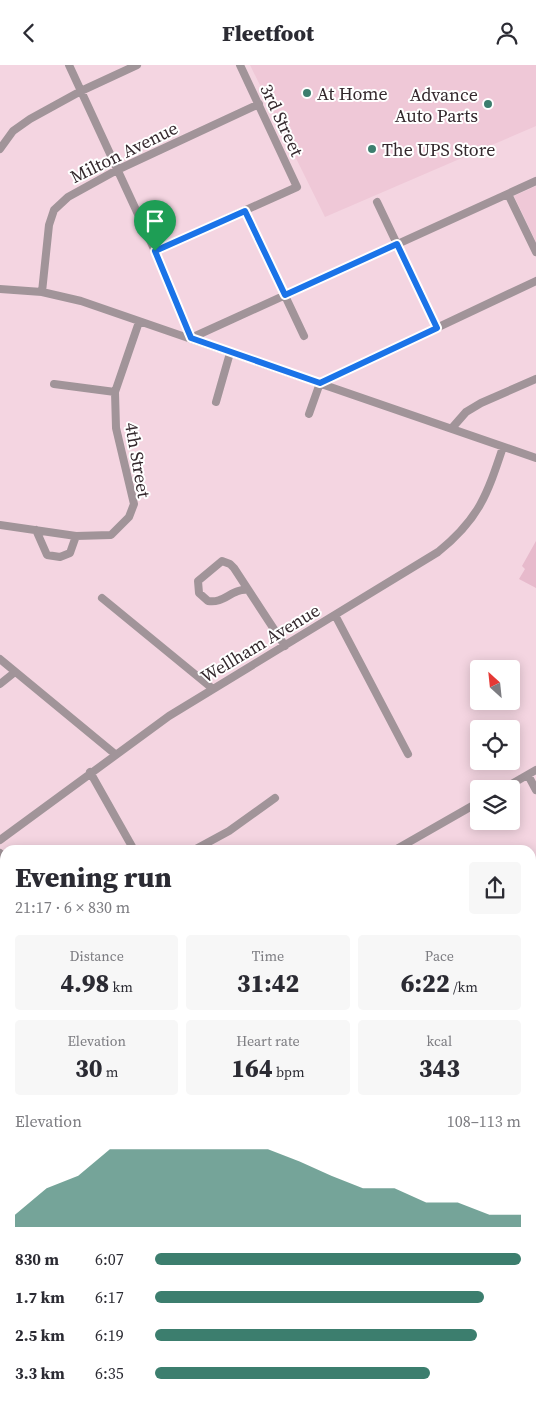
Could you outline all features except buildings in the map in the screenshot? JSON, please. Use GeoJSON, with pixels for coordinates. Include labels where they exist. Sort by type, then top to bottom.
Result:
{"type":"FeatureCollection","features":[{"type":"Feature","properties":{"kind":"street"},"geometry":{"type":"LineString","coordinates":[[69,65],[155,251],[191,338]]}},
{"type":"Feature","properties":{"kind":"street"},"geometry":{"type":"LineString","coordinates":[[0,149],[13,131],[81,91],[137,65]]}},
{"type":"Feature","properties":{"kind":"street","name":"3rd Street"},"geometry":{"type":"LineString","coordinates":[[240,65],[297,187],[245,211]]}},
{"type":"Feature","properties":{"kind":"street","name":"Milton Avenue"},"geometry":{"type":"LineString","coordinates":[[42,293],[49,225],[54,210],[80,188],[259,104]]}},
{"type":"Feature","properties":{"kind":"street"},"geometry":{"type":"LineString","coordinates":[[191,338],[536,181]]}},
{"type":"Feature","properties":{"kind":"street"},"geometry":{"type":"LineString","coordinates":[[508,194],[536,252]]}},
{"type":"Feature","properties":{"kind":"street"},"geometry":{"type":"LineString","coordinates":[[377,202],[437,328]]}},
{"type":"Feature","properties":{"kind":"street"},"geometry":{"type":"LineString","coordinates":[[155,251],[245,211],[304,336]]}},
{"type":"Feature","properties":{"kind":"street"},"geometry":{"type":"LineString","coordinates":[[310,414],[320,383],[536,281]]}},
{"type":"Feature","properties":{"kind":"street"},"geometry":{"type":"LineString","coordinates":[[0,289],[42,293],[81,301],[536,458]]}},
{"type":"Feature","properties":{"kind":"street","name":"4th Street"},"geometry":{"type":"LineString","coordinates":[[76,536],[111,535],[129,517],[134,504],[117,435],[115,392],[139,322]]}},
{"type":"Feature","properties":{"kind":"street"},"geometry":{"type":"LineString","coordinates":[[216,402],[230,353]]}},
{"type":"Feature","properties":{"kind":"street"},"geometry":{"type":"LineString","coordinates":[[452,428],[466,412],[481,403],[536,379]]}},
{"type":"Feature","properties":{"kind":"street"},"geometry":{"type":"LineString","coordinates":[[54,384],[115,392]]}},
{"type":"Feature","properties":{"kind":"street","name":"Wellham Avenue"},"geometry":{"type":"LineString","coordinates":[[0,840],[115,754],[212,689],[438,551],[466,527],[482,503],[503,447]]}},
{"type":"Feature","properties":{"kind":"street"},"geometry":{"type":"LineString","coordinates":[[0,525],[36,530],[76,536],[70,553],[60,557],[46,555],[36,530]]}},
{"type":"Feature","properties":{"kind":"street"},"geometry":{"type":"LineString","coordinates":[[248,590],[236,591],[220,601],[208,601],[199,593],[198,581],[216,564],[226,562],[234,568],[285,646]]}},
{"type":"Feature","properties":{"kind":"street"},"geometry":{"type":"LineString","coordinates":[[102,598],[212,689]]}},
{"type":"Feature","properties":{"kind":"street"},"geometry":{"type":"LineString","coordinates":[[335,615],[408,754]]}},
{"type":"Feature","properties":{"kind":"street"},"geometry":{"type":"LineString","coordinates":[[0,659],[115,754]]}},
{"type":"Feature","properties":{"kind":"street"},"geometry":{"type":"LineString","coordinates":[[0,684],[15,672]]}},
{"type":"Feature","properties":{"kind":"street"},"geometry":{"type":"LineString","coordinates":[[519,780],[536,770]]}},
{"type":"Feature","properties":{"kind":"street"},"geometry":{"type":"LineString","coordinates":[[90,772],[131,845]]}},
{"type":"Feature","properties":{"kind":"street"},"geometry":{"type":"LineString","coordinates":[[528,775],[536,790]]}},
{"type":"Feature","properties":{"kind":"street"},"geometry":{"type":"LineString","coordinates":[[203,845],[228,831],[275,799]]}},
{"type":"Feature","properties":{"kind":"street"},"geometry":{"type":"LineString","coordinates":[[403,845],[470,808]]}},
{"type":"Feature","properties":{"kind":"shaded area"},"geometry":{"type":"Polygon","coordinates":[[[250,65],[536,65],[536,126],[325,217],[250,65]]]}},
{"type":"Feature","properties":{"kind":"shaded area"},"geometry":{"type":"Polygon","coordinates":[[[536,186],[536,242],[514,196],[536,186]]]}},
{"type":"Feature","properties":{"kind":"shaded area"},"geometry":{"type":"Polygon","coordinates":[[[536,541],[536,588],[519,579],[525,569],[522,566],[536,541]]]}},
{"type":"Feature","properties":{"kind":"place","name":"At Home"},"geometry":{"type":"Point","coordinates":[307,93]}},
{"type":"Feature","properties":{"kind":"place","name":"Advance Auto Parts"},"geometry":{"type":"Point","coordinates":[488,104]}},
{"type":"Feature","properties":{"kind":"place","name":"The UPS Store"},"geometry":{"type":"Point","coordinates":[372,149]}},
{"type":"Feature","properties":{"kind":"route"},"geometry":{"type":"LineString","coordinates":[[245,211],[285,295],[397,244],[437,328],[320,383],[191,338],[155,251],[245,211]]}}]}
